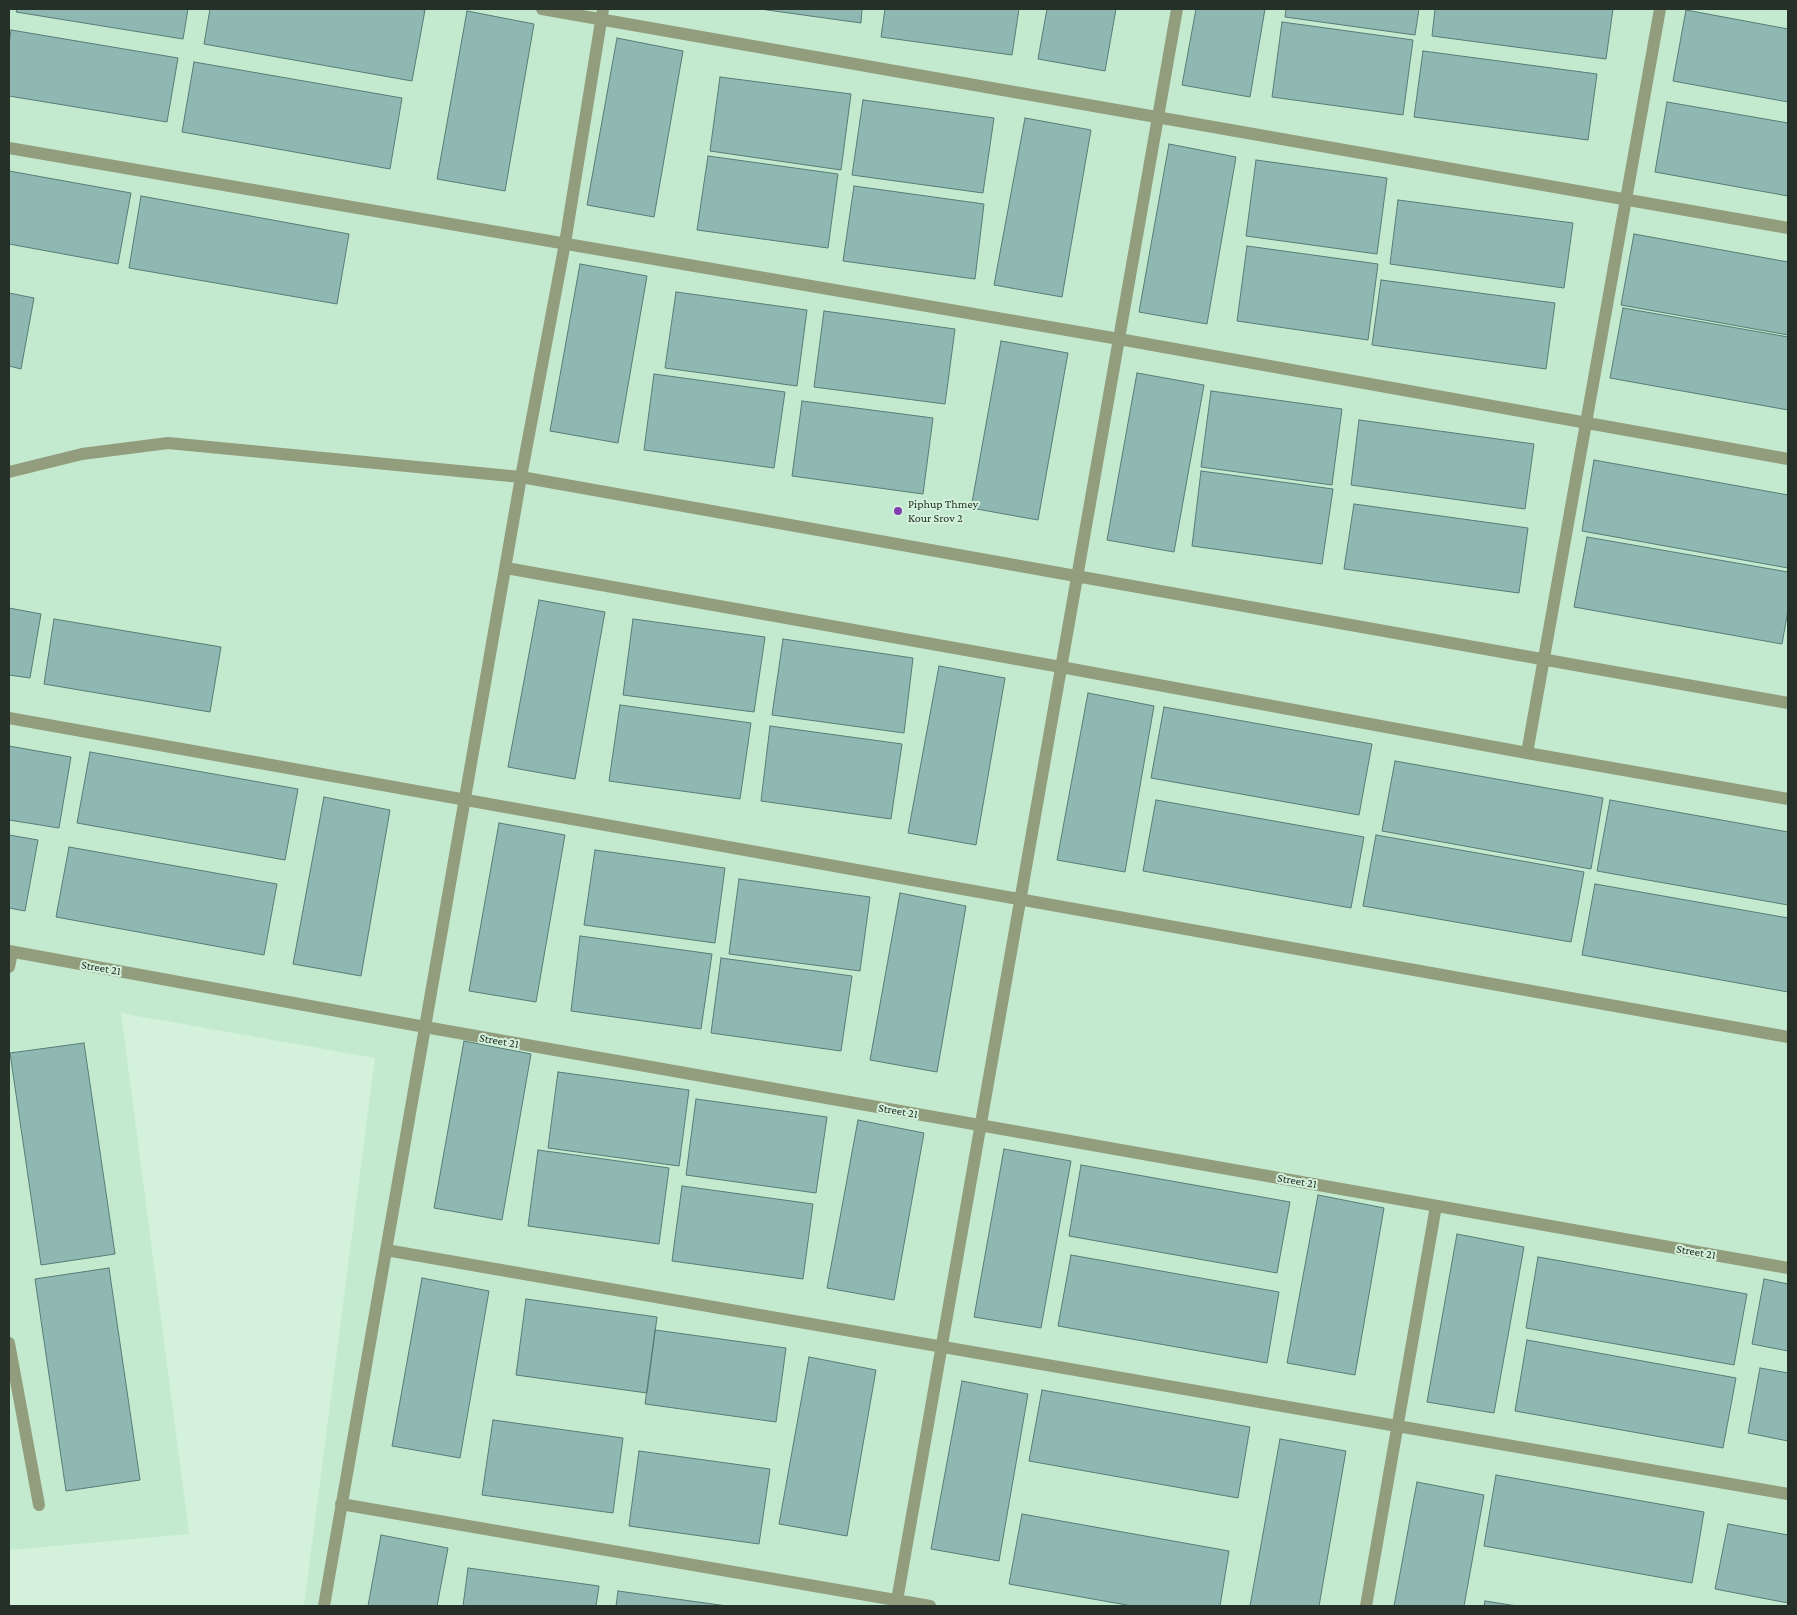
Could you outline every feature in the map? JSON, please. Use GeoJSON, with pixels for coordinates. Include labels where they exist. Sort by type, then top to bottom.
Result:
{"type":"FeatureCollection","features":[{"type":"Feature","properties":{"kind":"street"},"geometry":{"type":"LineString","coordinates":[[542,9],[602,14],[1158,117],[1788,228]]}},
{"type":"Feature","properties":{"kind":"street"},"geometry":{"type":"LineString","coordinates":[[896,1603],[1177,9]]}},
{"type":"Feature","properties":{"kind":"street"},"geometry":{"type":"LineString","coordinates":[[1527,753],[1660,9]]}},
{"type":"Feature","properties":{"kind":"street"},"geometry":{"type":"LineString","coordinates":[[324,1606],[521,477],[565,243],[602,14]]}},
{"type":"Feature","properties":{"kind":"street"},"geometry":{"type":"LineString","coordinates":[[9,148],[1119,339],[1788,459]]}},
{"type":"Feature","properties":{"kind":"street"},"geometry":{"type":"LineString","coordinates":[[9,472],[82,454],[168,443],[521,477],[1788,703]]}},
{"type":"Feature","properties":{"kind":"street"},"geometry":{"type":"LineString","coordinates":[[506,568],[1788,799]]}},
{"type":"Feature","properties":{"kind":"street"},"geometry":{"type":"LineString","coordinates":[[9,718],[1788,1037]]}},
{"type":"Feature","properties":{"kind":"street"},"geometry":{"type":"LineString","coordinates":[[9,968],[10,952]]}},
{"type":"Feature","properties":{"kind":"street","name":"Street 21"},"geometry":{"type":"LineString","coordinates":[[10,952],[425,1028],[1788,1268]]}},
{"type":"Feature","properties":{"kind":"street"},"geometry":{"type":"LineString","coordinates":[[1366,1606],[1436,1206]]}},
{"type":"Feature","properties":{"kind":"street"},"geometry":{"type":"LineString","coordinates":[[386,1250],[1788,1494]]}},
{"type":"Feature","properties":{"kind":"street"},"geometry":{"type":"LineString","coordinates":[[9,1343],[39,1505]]}},
{"type":"Feature","properties":{"kind":"street"},"geometry":{"type":"LineString","coordinates":[[342,1504],[896,1603],[930,1606]]}},
{"type":"Feature","properties":{"kind":"shaded area","name":"Piphup Thmey Kour Srov 2"},"geometry":{"type":"Polygon","coordinates":[[[9,9],[1788,9],[1788,1606],[304,1606],[375,1058],[121,1013],[189,1534],[9,1550],[9,9]]]}},
{"type":"Feature","properties":{"kind":"building"},"geometry":{"type":"Polygon","coordinates":[[[17,9],[188,9],[183,39],[16,12],[17,9]]]}},
{"type":"Feature","properties":{"kind":"building"},"geometry":{"type":"Polygon","coordinates":[[[210,9],[425,10],[412,81],[204,44],[210,9]]]}},
{"type":"Feature","properties":{"kind":"building"},"geometry":{"type":"Polygon","coordinates":[[[760,9],[862,9],[861,23],[760,9]]]}},
{"type":"Feature","properties":{"kind":"building"},"geometry":{"type":"Polygon","coordinates":[[[885,9],[1019,9],[1012,55],[881,37],[885,9]]]}},
{"type":"Feature","properties":{"kind":"building"},"geometry":{"type":"Polygon","coordinates":[[[1047,9],[1116,9],[1105,71],[1038,59],[1047,9]]]}},
{"type":"Feature","properties":{"kind":"building"},"geometry":{"type":"Polygon","coordinates":[[[1196,9],[1265,9],[1250,97],[1182,85],[1196,9]]]}},
{"type":"Feature","properties":{"kind":"building"},"geometry":{"type":"Polygon","coordinates":[[[1286,9],[1419,9],[1415,35],[1285,17],[1286,9]]]}},
{"type":"Feature","properties":{"kind":"building"},"geometry":{"type":"Polygon","coordinates":[[[1435,9],[1613,9],[1606,59],[1432,36],[1435,9]]]}},
{"type":"Feature","properties":{"kind":"building"},"geometry":{"type":"Polygon","coordinates":[[[1686,10],[1788,29],[1788,102],[1673,81],[1686,10]]]}},
{"type":"Feature","properties":{"kind":"building"},"geometry":{"type":"Polygon","coordinates":[[[467,11],[534,24],[505,191],[437,179],[467,11]]]}},
{"type":"Feature","properties":{"kind":"building"},"geometry":{"type":"Polygon","coordinates":[[[1282,22],[1413,40],[1403,115],[1272,97],[1282,22]]]}},
{"type":"Feature","properties":{"kind":"building"},"geometry":{"type":"Polygon","coordinates":[[[11,30],[178,58],[167,122],[9,96],[9,44],[11,30]]]}},
{"type":"Feature","properties":{"kind":"building"},"geometry":{"type":"Polygon","coordinates":[[[617,38],[683,51],[654,217],[587,205],[617,38]]]}},
{"type":"Feature","properties":{"kind":"building"},"geometry":{"type":"Polygon","coordinates":[[[1423,51],[1597,74],[1588,140],[1414,117],[1423,51]]]}},
{"type":"Feature","properties":{"kind":"building"},"geometry":{"type":"Polygon","coordinates":[[[194,62],[402,98],[390,169],[182,132],[194,62]]]}},
{"type":"Feature","properties":{"kind":"building"},"geometry":{"type":"Polygon","coordinates":[[[720,77],[851,94],[841,170],[710,151],[720,77]]]}},
{"type":"Feature","properties":{"kind":"building"},"geometry":{"type":"Polygon","coordinates":[[[863,100],[994,118],[983,193],[852,175],[863,100]]]}},
{"type":"Feature","properties":{"kind":"building"},"geometry":{"type":"Polygon","coordinates":[[[1667,102],[1788,123],[1788,196],[1655,172],[1667,102]]]}},
{"type":"Feature","properties":{"kind":"building"},"geometry":{"type":"Polygon","coordinates":[[[1025,118],[1091,130],[1062,297],[994,285],[1025,118]]]}},
{"type":"Feature","properties":{"kind":"building"},"geometry":{"type":"Polygon","coordinates":[[[1169,144],[1236,157],[1207,324],[1139,312],[1169,144]]]}},
{"type":"Feature","properties":{"kind":"building"},"geometry":{"type":"Polygon","coordinates":[[[708,156],[838,174],[828,248],[697,230],[708,156]]]}},
{"type":"Feature","properties":{"kind":"building"},"geometry":{"type":"Polygon","coordinates":[[[1256,160],[1387,178],[1377,254],[1246,236],[1256,160]]]}},
{"type":"Feature","properties":{"kind":"building"},"geometry":{"type":"Polygon","coordinates":[[[9,171],[131,193],[118,264],[9,244],[9,171]]]}},
{"type":"Feature","properties":{"kind":"building"},"geometry":{"type":"Polygon","coordinates":[[[854,186],[984,204],[975,279],[843,261],[854,186]]]}},
{"type":"Feature","properties":{"kind":"building"},"geometry":{"type":"Polygon","coordinates":[[[141,196],[349,234],[337,304],[129,268],[141,196]]]}},
{"type":"Feature","properties":{"kind":"building"},"geometry":{"type":"Polygon","coordinates":[[[1398,200],[1573,223],[1564,288],[1390,264],[1398,200]]]}},
{"type":"Feature","properties":{"kind":"building"},"geometry":{"type":"Polygon","coordinates":[[[1634,234],[1788,262],[1788,335],[1621,305],[1634,234]]]}},
{"type":"Feature","properties":{"kind":"building"},"geometry":{"type":"Polygon","coordinates":[[[1247,246],[1378,264],[1368,340],[1237,321],[1247,246]]]}},
{"type":"Feature","properties":{"kind":"building"},"geometry":{"type":"Polygon","coordinates":[[[580,264],[647,276],[618,443],[550,431],[580,264]]]}},
{"type":"Feature","properties":{"kind":"building"},"geometry":{"type":"Polygon","coordinates":[[[1381,280],[1555,303],[1546,369],[1372,345],[1381,280]]]}},
{"type":"Feature","properties":{"kind":"building"},"geometry":{"type":"Polygon","coordinates":[[[676,292],[807,310],[797,386],[665,368],[676,292]]]}},
{"type":"Feature","properties":{"kind":"building"},"geometry":{"type":"Polygon","coordinates":[[[9,293],[34,298],[21,369],[9,366],[9,293]]]}},
{"type":"Feature","properties":{"kind":"building"},"geometry":{"type":"Polygon","coordinates":[[[1623,308],[1788,337],[1788,410],[1610,378],[1623,308]]]}},
{"type":"Feature","properties":{"kind":"building"},"geometry":{"type":"Polygon","coordinates":[[[824,311],[955,329],[945,404],[814,387],[824,311]]]}},
{"type":"Feature","properties":{"kind":"building"},"geometry":{"type":"Polygon","coordinates":[[[1001,341],[1068,353],[1038,520],[971,508],[1001,341]]]}},
{"type":"Feature","properties":{"kind":"building"},"geometry":{"type":"Polygon","coordinates":[[[1137,373],[1204,385],[1174,552],[1107,540],[1137,373]]]}},
{"type":"Feature","properties":{"kind":"building"},"geometry":{"type":"Polygon","coordinates":[[[654,374],[785,392],[774,468],[644,450],[654,374]]]}},
{"type":"Feature","properties":{"kind":"building"},"geometry":{"type":"Polygon","coordinates":[[[1211,391],[1342,409],[1332,485],[1201,467],[1211,391]]]}},
{"type":"Feature","properties":{"kind":"building"},"geometry":{"type":"Polygon","coordinates":[[[802,401],[933,418],[923,494],[792,476],[802,401]]]}},
{"type":"Feature","properties":{"kind":"building"},"geometry":{"type":"Polygon","coordinates":[[[1359,420],[1534,444],[1525,509],[1351,485],[1359,420]]]}},
{"type":"Feature","properties":{"kind":"building"},"geometry":{"type":"Polygon","coordinates":[[[1594,460],[1788,495],[1788,568],[1582,531],[1594,460]]]}},
{"type":"Feature","properties":{"kind":"building"},"geometry":{"type":"Polygon","coordinates":[[[1201,471],[1333,489],[1322,564],[1192,546],[1201,471]]]}},
{"type":"Feature","properties":{"kind":"building"},"geometry":{"type":"Polygon","coordinates":[[[1354,504],[1528,528],[1519,593],[1344,569],[1354,504]]]}},
{"type":"Feature","properties":{"kind":"building"},"geometry":{"type":"Polygon","coordinates":[[[1587,537],[1788,572],[1788,610],[1782,644],[1574,607],[1587,537]]]}},
{"type":"Feature","properties":{"kind":"building"},"geometry":{"type":"Polygon","coordinates":[[[539,600],[605,612],[575,779],[508,767],[539,600]]]}},
{"type":"Feature","properties":{"kind":"building"},"geometry":{"type":"Polygon","coordinates":[[[9,608],[41,614],[30,678],[9,675],[9,608]]]}},
{"type":"Feature","properties":{"kind":"building"},"geometry":{"type":"Polygon","coordinates":[[[54,619],[221,647],[210,712],[44,684],[54,619]]]}},
{"type":"Feature","properties":{"kind":"building"},"geometry":{"type":"Polygon","coordinates":[[[633,619],[765,637],[754,712],[623,695],[633,619]]]}},
{"type":"Feature","properties":{"kind":"building"},"geometry":{"type":"Polygon","coordinates":[[[783,639],[913,658],[904,733],[772,715],[783,639]]]}},
{"type":"Feature","properties":{"kind":"building"},"geometry":{"type":"Polygon","coordinates":[[[939,666],[1005,678],[976,845],[908,833],[939,666]]]}},
{"type":"Feature","properties":{"kind":"building"},"geometry":{"type":"Polygon","coordinates":[[[1088,693],[1154,706],[1125,872],[1057,860],[1088,693]]]}},
{"type":"Feature","properties":{"kind":"building"},"geometry":{"type":"Polygon","coordinates":[[[620,705],[751,723],[740,799],[609,781],[620,705]]]}},
{"type":"Feature","properties":{"kind":"building"},"geometry":{"type":"Polygon","coordinates":[[[1164,707],[1372,744],[1359,815],[1151,778],[1164,707]]]}},
{"type":"Feature","properties":{"kind":"building"},"geometry":{"type":"Polygon","coordinates":[[[770,726],[902,744],[891,819],[761,801],[770,726]]]}},
{"type":"Feature","properties":{"kind":"building"},"geometry":{"type":"Polygon","coordinates":[[[9,746],[71,757],[59,828],[9,820],[9,746]]]}},
{"type":"Feature","properties":{"kind":"building"},"geometry":{"type":"Polygon","coordinates":[[[90,752],[298,789],[285,860],[77,823],[90,752]]]}},
{"type":"Feature","properties":{"kind":"building"},"geometry":{"type":"Polygon","coordinates":[[[1395,761],[1603,798],[1591,869],[1382,831],[1395,761]]]}},
{"type":"Feature","properties":{"kind":"building"},"geometry":{"type":"Polygon","coordinates":[[[324,797],[390,810],[361,976],[293,964],[324,797]]]}},
{"type":"Feature","properties":{"kind":"building"},"geometry":{"type":"Polygon","coordinates":[[[1156,800],[1364,837],[1351,908],[1143,871],[1156,800]]]}},
{"type":"Feature","properties":{"kind":"building"},"geometry":{"type":"Polygon","coordinates":[[[1610,800],[1788,832],[1788,905],[1597,871],[1610,800]]]}},
{"type":"Feature","properties":{"kind":"building"},"geometry":{"type":"Polygon","coordinates":[[[499,823],[565,835],[536,1002],[469,991],[499,823]]]}},
{"type":"Feature","properties":{"kind":"building"},"geometry":{"type":"Polygon","coordinates":[[[9,835],[38,840],[25,911],[9,908],[9,835]]]}},
{"type":"Feature","properties":{"kind":"building"},"geometry":{"type":"Polygon","coordinates":[[[1376,835],[1584,872],[1571,942],[1363,906],[1376,835]]]}},
{"type":"Feature","properties":{"kind":"building"},"geometry":{"type":"Polygon","coordinates":[[[69,847],[277,884],[264,955],[56,917],[69,847]]]}},
{"type":"Feature","properties":{"kind":"building"},"geometry":{"type":"Polygon","coordinates":[[[595,850],[725,868],[715,943],[584,925],[595,850]]]}},
{"type":"Feature","properties":{"kind":"building"},"geometry":{"type":"Polygon","coordinates":[[[739,879],[870,897],[860,971],[729,954],[739,879]]]}},
{"type":"Feature","properties":{"kind":"building"},"geometry":{"type":"Polygon","coordinates":[[[1595,884],[1788,918],[1788,992],[1582,955],[1595,884]]]}},
{"type":"Feature","properties":{"kind":"building"},"geometry":{"type":"Polygon","coordinates":[[[900,893],[966,906],[937,1072],[870,1060],[900,893]]]}},
{"type":"Feature","properties":{"kind":"building"},"geometry":{"type":"Polygon","coordinates":[[[580,936],[712,954],[701,1029],[571,1011],[580,936]]]}},
{"type":"Feature","properties":{"kind":"building"},"geometry":{"type":"Polygon","coordinates":[[[721,958],[852,976],[841,1051],[711,1033],[721,958]]]}},
{"type":"Feature","properties":{"kind":"building"},"geometry":{"type":"Polygon","coordinates":[[[464,1041],[531,1054],[502,1220],[434,1208],[464,1041]]]}},
{"type":"Feature","properties":{"kind":"building"},"geometry":{"type":"Polygon","coordinates":[[[84,1043],[115,1254],[41,1265],[10,1053],[84,1043]]]}},
{"type":"Feature","properties":{"kind":"building"},"geometry":{"type":"Polygon","coordinates":[[[558,1072],[689,1090],[679,1166],[548,1148],[558,1072]]]}},
{"type":"Feature","properties":{"kind":"building"},"geometry":{"type":"Polygon","coordinates":[[[696,1099],[827,1117],[816,1193],[686,1175],[696,1099]]]}},
{"type":"Feature","properties":{"kind":"building"},"geometry":{"type":"Polygon","coordinates":[[[858,1120],[924,1133],[894,1300],[827,1288],[858,1120]]]}},
{"type":"Feature","properties":{"kind":"building"},"geometry":{"type":"Polygon","coordinates":[[[1004,1149],[1071,1161],[1041,1328],[974,1317],[1004,1149]]]}},
{"type":"Feature","properties":{"kind":"building"},"geometry":{"type":"Polygon","coordinates":[[[538,1150],[669,1168],[659,1244],[528,1226],[538,1150]]]}},
{"type":"Feature","properties":{"kind":"building"},"geometry":{"type":"Polygon","coordinates":[[[1081,1165],[1290,1202],[1277,1273],[1069,1236],[1081,1165]]]}},
{"type":"Feature","properties":{"kind":"building"},"geometry":{"type":"Polygon","coordinates":[[[682,1186],[813,1204],[803,1279],[672,1261],[682,1186]]]}},
{"type":"Feature","properties":{"kind":"building"},"geometry":{"type":"Polygon","coordinates":[[[1318,1195],[1384,1208],[1355,1375],[1287,1363],[1318,1195]]]}},
{"type":"Feature","properties":{"kind":"building"},"geometry":{"type":"Polygon","coordinates":[[[1457,1234],[1524,1247],[1494,1413],[1427,1402],[1457,1234]]]}},
{"type":"Feature","properties":{"kind":"building"},"geometry":{"type":"Polygon","coordinates":[[[1071,1255],[1279,1292],[1267,1363],[1058,1326],[1071,1255]]]}},
{"type":"Feature","properties":{"kind":"building"},"geometry":{"type":"Polygon","coordinates":[[[1538,1257],[1747,1294],[1734,1365],[1526,1328],[1538,1257]]]}},
{"type":"Feature","properties":{"kind":"building"},"geometry":{"type":"Polygon","coordinates":[[[109,1268],[140,1480],[66,1491],[35,1279],[109,1268]]]}},
{"type":"Feature","properties":{"kind":"building"},"geometry":{"type":"Polygon","coordinates":[[[422,1278],[489,1291],[460,1458],[392,1446],[422,1278]]]}},
{"type":"Feature","properties":{"kind":"building"},"geometry":{"type":"Polygon","coordinates":[[[1764,1279],[1788,1284],[1788,1351],[1752,1344],[1764,1279]]]}},
{"type":"Feature","properties":{"kind":"building"},"geometry":{"type":"Polygon","coordinates":[[[526,1299],[657,1317],[647,1393],[516,1375],[526,1299]]]}},
{"type":"Feature","properties":{"kind":"building"},"geometry":{"type":"Polygon","coordinates":[[[655,1330],[786,1348],[776,1422],[645,1404],[655,1330]]]}},
{"type":"Feature","properties":{"kind":"building"},"geometry":{"type":"Polygon","coordinates":[[[1527,1340],[1736,1378],[1723,1448],[1515,1411],[1527,1340]]]}},
{"type":"Feature","properties":{"kind":"building"},"geometry":{"type":"Polygon","coordinates":[[[809,1357],[876,1370],[847,1536],[779,1524],[809,1357]]]}},
{"type":"Feature","properties":{"kind":"building"},"geometry":{"type":"Polygon","coordinates":[[[1760,1368],[1788,1373],[1788,1441],[1748,1433],[1760,1368]]]}},
{"type":"Feature","properties":{"kind":"building"},"geometry":{"type":"Polygon","coordinates":[[[962,1381],[1028,1394],[999,1561],[931,1549],[962,1381]]]}},
{"type":"Feature","properties":{"kind":"building"},"geometry":{"type":"Polygon","coordinates":[[[1042,1390],[1250,1427],[1238,1498],[1029,1461],[1042,1390]]]}},
{"type":"Feature","properties":{"kind":"building"},"geometry":{"type":"Polygon","coordinates":[[[493,1420],[623,1438],[613,1513],[482,1495],[493,1420]]]}},
{"type":"Feature","properties":{"kind":"building"},"geometry":{"type":"Polygon","coordinates":[[[1280,1439],[1346,1451],[1319,1606],[1250,1606],[1280,1439]]]}},
{"type":"Feature","properties":{"kind":"building"},"geometry":{"type":"Polygon","coordinates":[[[639,1451],[770,1469],[759,1544],[629,1526],[639,1451]]]}},
{"type":"Feature","properties":{"kind":"building"},"geometry":{"type":"Polygon","coordinates":[[[1496,1475],[1704,1512],[1692,1583],[1484,1546],[1496,1475]]]}},
{"type":"Feature","properties":{"kind":"building"},"geometry":{"type":"Polygon","coordinates":[[[1417,1482],[1484,1495],[1464,1606],[1394,1606],[1417,1482]]]}},
{"type":"Feature","properties":{"kind":"building"},"geometry":{"type":"Polygon","coordinates":[[[1022,1514],[1229,1551],[1220,1606],[1132,1606],[1009,1584],[1022,1514]]]}},
{"type":"Feature","properties":{"kind":"building"},"geometry":{"type":"Polygon","coordinates":[[[1728,1524],[1788,1535],[1788,1603],[1715,1589],[1728,1524]]]}},
{"type":"Feature","properties":{"kind":"building"},"geometry":{"type":"Polygon","coordinates":[[[381,1535],[448,1548],[437,1606],[368,1606],[381,1535]]]}},
{"type":"Feature","properties":{"kind":"building"},"geometry":{"type":"Polygon","coordinates":[[[468,1568],[599,1586],[596,1606],[463,1606],[468,1568]]]}},
{"type":"Feature","properties":{"kind":"building"},"geometry":{"type":"Polygon","coordinates":[[[618,1591],[727,1606],[616,1606],[618,1591]]]}},
{"type":"Feature","properties":{"kind":"building"},"geometry":{"type":"Polygon","coordinates":[[[1485,1601],[1517,1606],[1484,1606],[1485,1601]]]}},
{"type":"Feature","properties":{"kind":"place","name":"Piphup Thmey Kour Srov 2"},"geometry":{"type":"Point","coordinates":[898,511]}}]}
